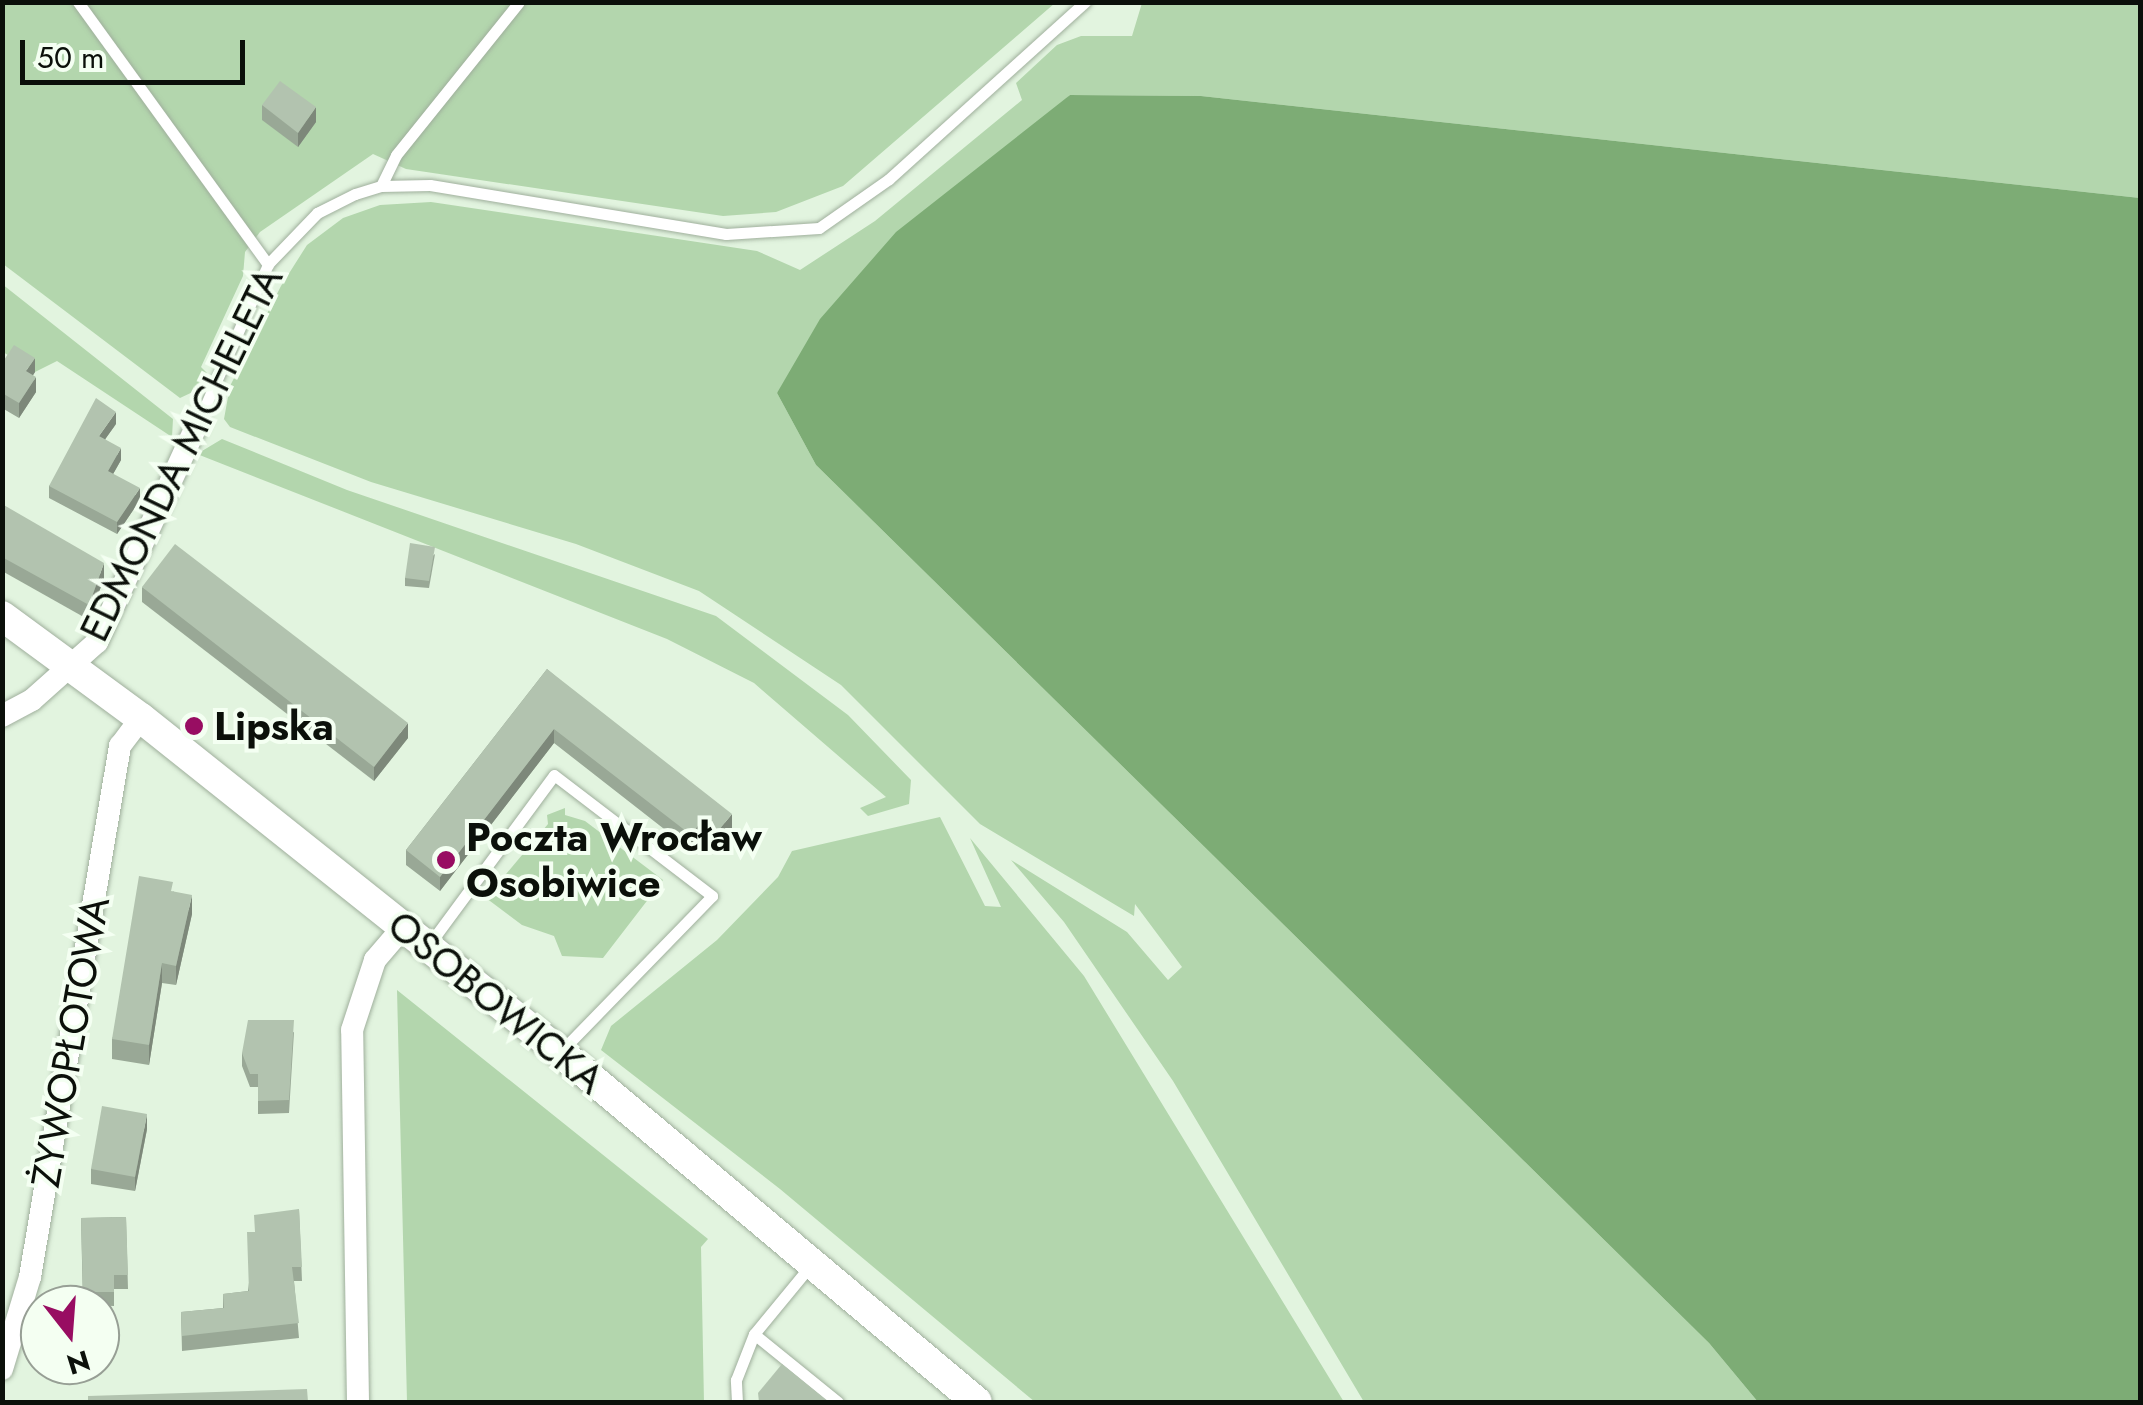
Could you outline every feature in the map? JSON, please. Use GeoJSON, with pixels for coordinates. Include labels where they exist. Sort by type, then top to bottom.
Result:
{"type":"FeatureCollection","features":[{"type":"Feature","properties":{"kind":"street","name":"EDMONDA MICHELETA"},"geometry":{"type":"LineString","coordinates":[[2,716],[71,668],[104,629],[199,420]]}},
{"type":"Feature","properties":{"kind":"street","name":"OSOBOWICKA"},"geometry":{"type":"LineString","coordinates":[[2,616],[142,718],[416,936],[978,1402]]}},
{"type":"Feature","properties":{"kind":"street","name":"ŻYWOPŁOTOWA"},"geometry":{"type":"LineString","coordinates":[[2,1370],[9,1327],[30,1277],[120,746],[142,718]]}},
{"type":"Feature","properties":{"kind":"street"},"geometry":{"type":"LineString","coordinates":[[358,1402],[352,1030],[375,960],[416,936]]}},
{"type":"Feature","properties":{"kind":"lane"},"geometry":{"type":"LineString","coordinates":[[78,2],[268,264]]}},
{"type":"Feature","properties":{"kind":"lane"},"geometry":{"type":"LineString","coordinates":[[381,186],[391,162],[519,2]]}},
{"type":"Feature","properties":{"kind":"lane","name":"EDMONDA MICHELETA"},"geometry":{"type":"LineString","coordinates":[[199,420],[268,264],[317,213],[381,186],[430,185],[726,234],[819,228],[889,178],[1085,2]]}},
{"type":"Feature","properties":{"kind":"lane"},"geometry":{"type":"LineString","coordinates":[[416,936],[554,775],[712,896],[560,1052]]}},
{"type":"Feature","properties":{"kind":"lane"},"geometry":{"type":"LineString","coordinates":[[737,1402],[736,1380],[754,1334],[811,1264]]}},
{"type":"Feature","properties":{"kind":"lane"},"geometry":{"type":"LineString","coordinates":[[754,1334],[838,1402]]}},
{"type":"Feature","properties":{"kind":"shaded area"},"geometry":{"type":"Polygon","coordinates":[[[2,3],[1055,3],[843,186],[776,212],[723,216],[406,169],[373,154],[260,232],[245,252],[243,276],[201,367],[207,373],[197,390],[180,398],[3,264],[2,3]]]}},
{"type":"Feature","properties":{"kind":"shaded area"},"geometry":{"type":"Polygon","coordinates":[[[1142,3],[2140,3],[2140,198],[1201,96],[1070,95],[777,393],[816,465],[1709,1343],[1758,1402],[1364,1402],[1173,1081],[1064,922],[1011,860],[1127,932],[1168,980],[1182,967],[1135,904],[1134,916],[980,824],[841,685],[699,591],[576,544],[371,482],[230,427],[224,419],[230,386],[281,286],[307,245],[343,218],[380,205],[431,202],[757,251],[800,270],[875,221],[1022,100],[1016,83],[1057,45],[1081,36],[1132,36],[1142,3]]]}},
{"type":"Feature","properties":{"kind":"shaded area"},"geometry":{"type":"Polygon","coordinates":[[[1070,95],[1201,96],[2140,198],[2140,1402],[1758,1402],[1709,1343],[816,465],[777,393],[820,319],[896,232],[1070,95]]]}},
{"type":"Feature","properties":{"kind":"shaded area"},"geometry":{"type":"Polygon","coordinates":[[[2,284],[173,419],[172,437],[57,361],[35,372],[3,352],[2,284]]]}},
{"type":"Feature","properties":{"kind":"shaded area"},"geometry":{"type":"Polygon","coordinates":[[[222,439],[347,490],[716,616],[848,715],[911,780],[909,804],[868,816],[860,808],[886,797],[754,683],[667,639],[197,454],[222,439]]]}},
{"type":"Feature","properties":{"kind":"shaded area"},"geometry":{"type":"Polygon","coordinates":[[[565,808],[565,815],[585,821],[663,880],[603,958],[562,956],[554,936],[522,925],[486,898],[548,824],[547,815],[565,808]]]}},
{"type":"Feature","properties":{"kind":"shaded area"},"geometry":{"type":"Polygon","coordinates":[[[940,817],[985,906],[1001,907],[970,838],[1084,976],[1344,1402],[1035,1402],[780,1189],[601,1050],[611,1026],[717,940],[778,877],[792,851],[940,817]]]}},
{"type":"Feature","properties":{"kind":"shaded area"},"geometry":{"type":"Polygon","coordinates":[[[397,990],[708,1239],[701,1247],[704,1402],[407,1402],[397,990]]]}},
{"type":"Feature","properties":{"kind":"building"},"geometry":{"type":"Polygon","coordinates":[[[280,81],[316,107],[298,133],[262,105],[280,81]]]}},
{"type":"Feature","properties":{"kind":"building"},"geometry":{"type":"Polygon","coordinates":[[[14,345],[35,358],[26,371],[36,377],[19,403],[2,393],[2,363],[14,345]]]}},
{"type":"Feature","properties":{"kind":"building"},"geometry":{"type":"Polygon","coordinates":[[[96,398],[116,412],[99,436],[121,448],[108,471],[140,488],[117,522],[49,486],[96,398]]]}},
{"type":"Feature","properties":{"kind":"building"},"geometry":{"type":"Polygon","coordinates":[[[2,504],[104,563],[89,605],[2,557],[2,504]]]}},
{"type":"Feature","properties":{"kind":"building"},"geometry":{"type":"Polygon","coordinates":[[[410,543],[435,547],[429,581],[405,578],[410,543]]]}},
{"type":"Feature","properties":{"kind":"building"},"geometry":{"type":"Polygon","coordinates":[[[175,544],[408,723],[374,767],[142,587],[175,544]]]}},
{"type":"Feature","properties":{"kind":"building"},"geometry":{"type":"Polygon","coordinates":[[[547,669],[732,814],[714,836],[700,823],[691,835],[554,729],[440,877],[406,850],[547,669]]]}},
{"type":"Feature","properties":{"kind":"building"},"geometry":{"type":"Polygon","coordinates":[[[139,876],[173,882],[171,891],[192,895],[176,966],[162,963],[149,1045],[112,1039],[139,876]]]}},
{"type":"Feature","properties":{"kind":"building"},"geometry":{"type":"Polygon","coordinates":[[[248,1020],[294,1020],[289,1100],[258,1101],[258,1074],[250,1074],[242,1053],[248,1020]]]}},
{"type":"Feature","properties":{"kind":"building"},"geometry":{"type":"Polygon","coordinates":[[[102,1106],[147,1114],[135,1177],[91,1169],[102,1106]]]}},
{"type":"Feature","properties":{"kind":"building"},"geometry":{"type":"Polygon","coordinates":[[[299,1209],[302,1267],[292,1267],[299,1323],[182,1336],[181,1312],[224,1308],[223,1294],[249,1291],[247,1232],[255,1232],[254,1215],[299,1209]]]}},
{"type":"Feature","properties":{"kind":"building"},"geometry":{"type":"Polygon","coordinates":[[[126,1217],[128,1275],[114,1275],[114,1285],[83,1285],[81,1218],[126,1217]]]}},
{"type":"Feature","properties":{"kind":"building"},"geometry":{"type":"Polygon","coordinates":[[[782,1364],[828,1402],[759,1402],[758,1393],[782,1364]]]}},
{"type":"Feature","properties":{"kind":"building"},"geometry":{"type":"Polygon","coordinates":[[[307,1389],[308,1402],[88,1402],[88,1396],[307,1389]]]}},
{"type":"Feature","properties":{"kind":"place","name":"Lipska"},"geometry":{"type":"Point","coordinates":[194,726]}},
{"type":"Feature","properties":{"kind":"place","name":"Poczta Wrocław Osobiwice"},"geometry":{"type":"Point","coordinates":[446,860]}}]}
